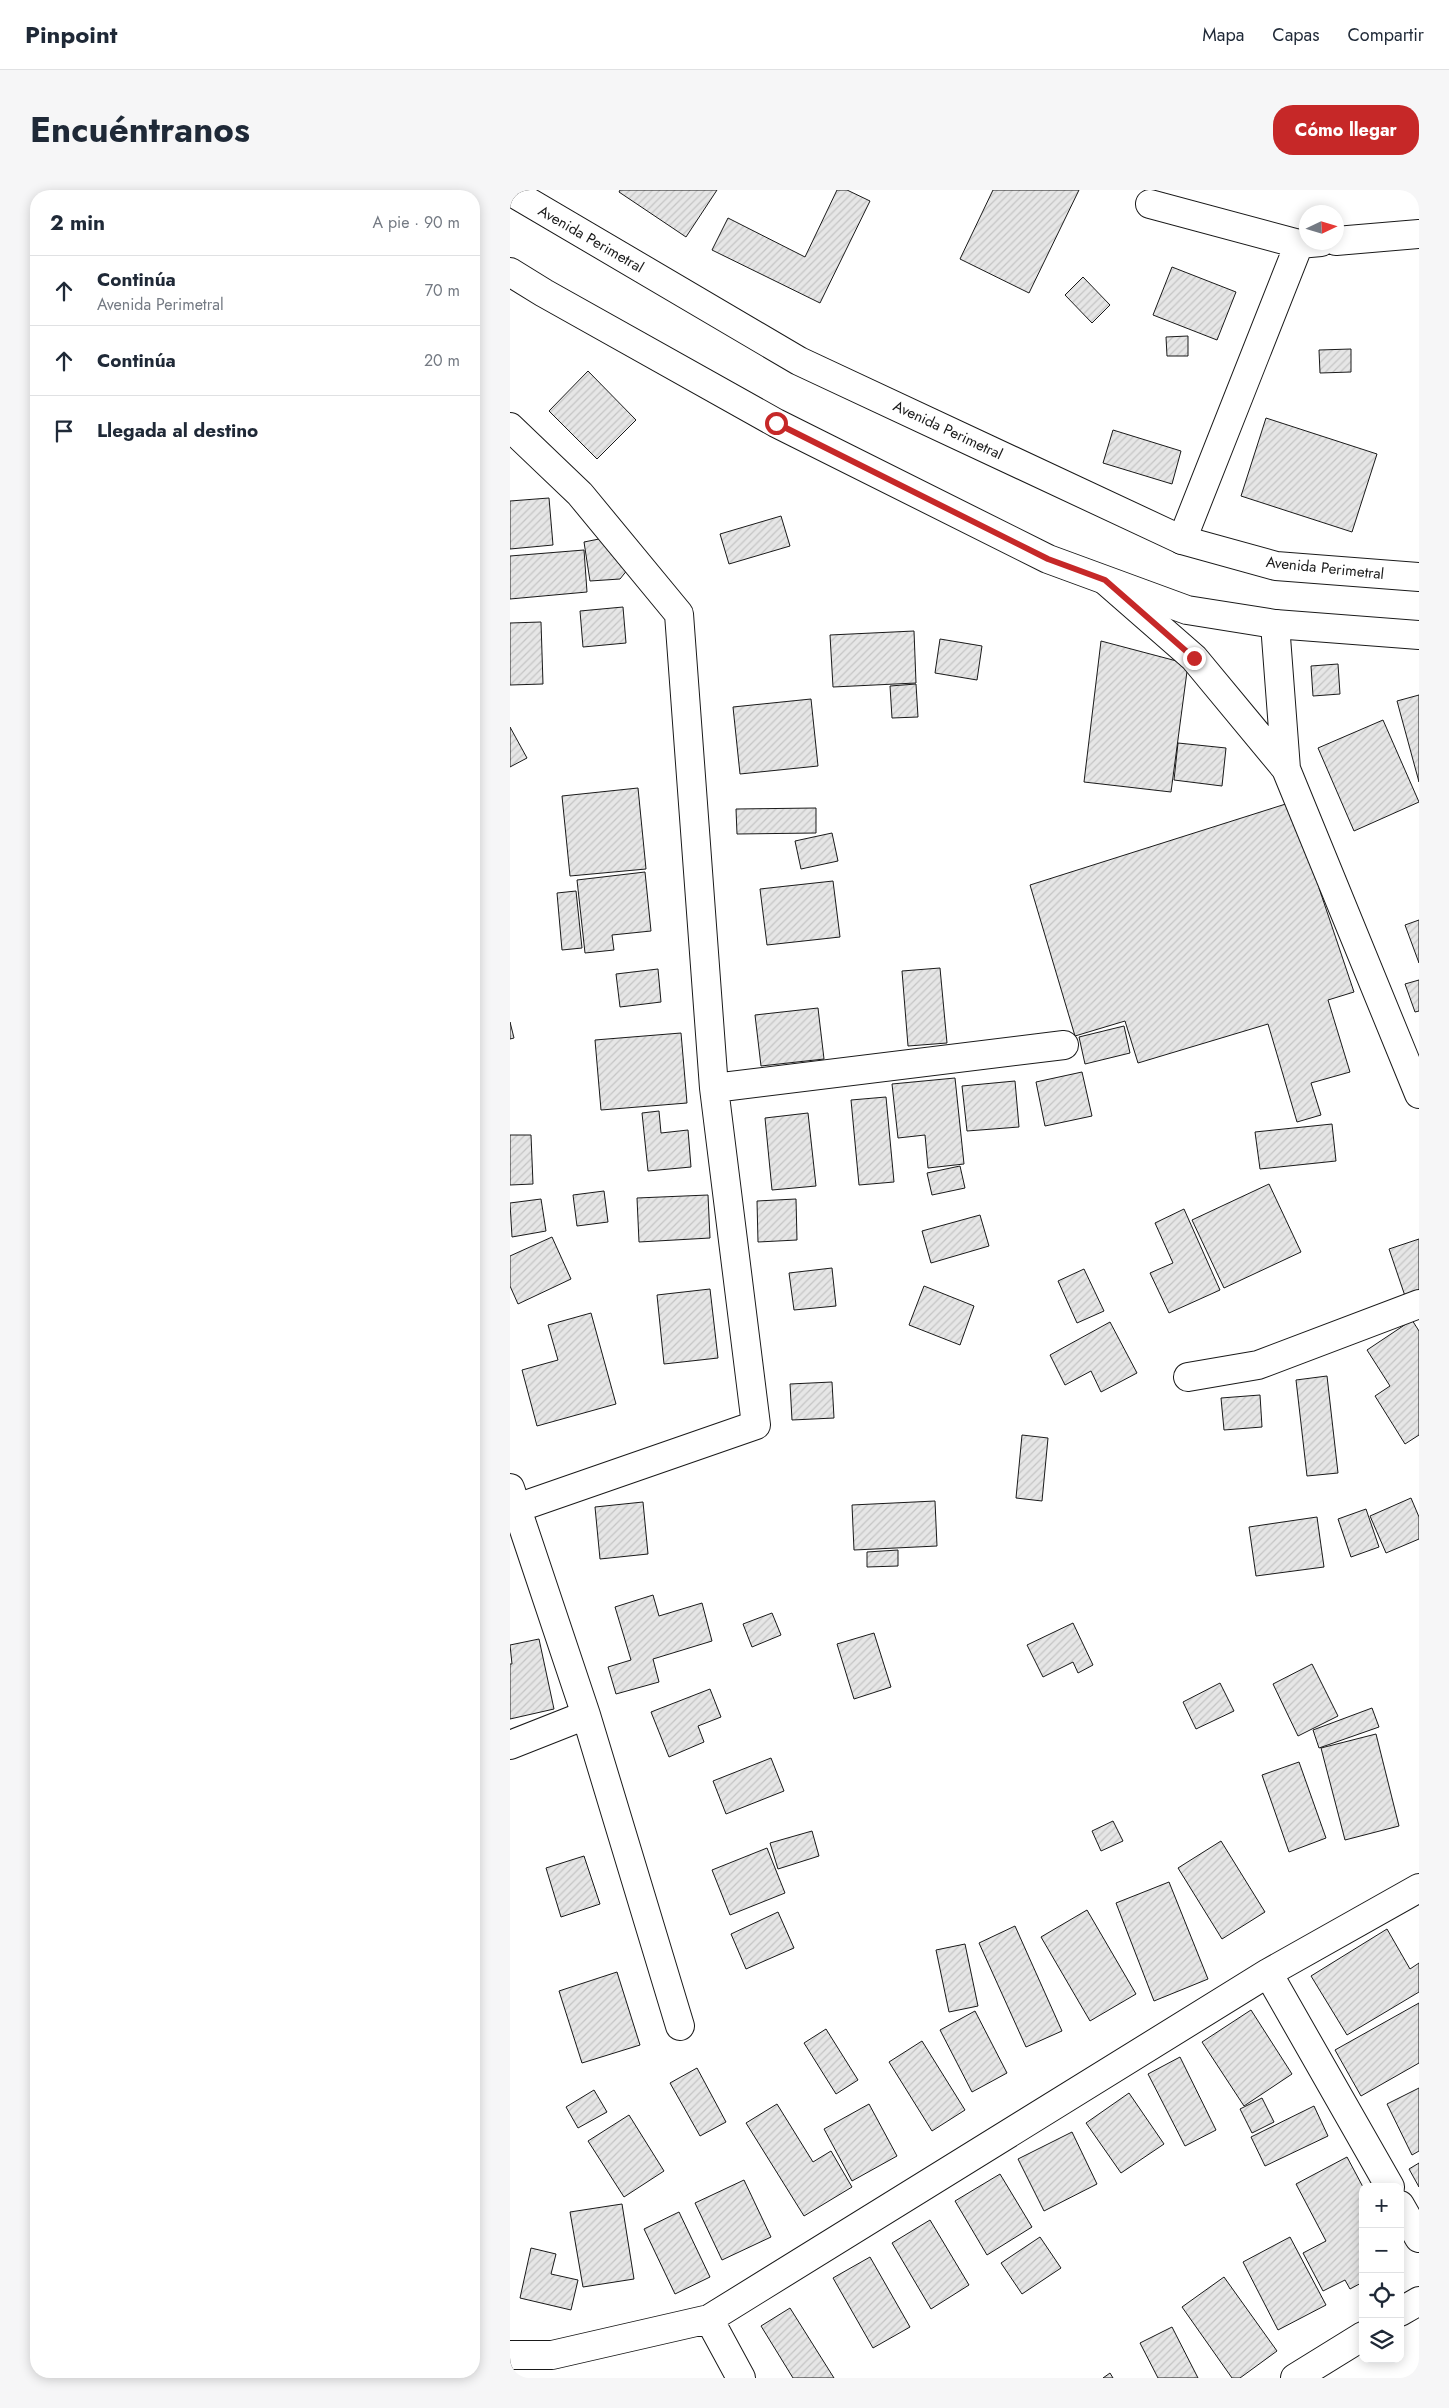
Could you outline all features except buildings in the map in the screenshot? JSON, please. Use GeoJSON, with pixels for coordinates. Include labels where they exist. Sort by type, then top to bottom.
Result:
{"type":"FeatureCollection","features":[{"type":"Feature","properties":{"kind":"street","name":"Avenida Perimetral"},"geometry":{"type":"LineString","coordinates":[[510,191],[799,361],[1182,540],[1276,566],[1419,577]]}},
{"type":"Feature","properties":{"kind":"street"},"geometry":{"type":"LineString","coordinates":[[1150,204],[1299,240]]}},
{"type":"Feature","properties":{"kind":"street"},"geometry":{"type":"LineString","coordinates":[[1344,240],[1419,234]]}},
{"type":"Feature","properties":{"kind":"street"},"geometry":{"type":"LineString","coordinates":[[1182,540],[1307,250]]}},
{"type":"Feature","properties":{"kind":"street"},"geometry":{"type":"LineString","coordinates":[[510,272],[776,423],[1048,559],[1187,610],[1275,624],[1419,635]]}},
{"type":"Feature","properties":{"kind":"street"},"geometry":{"type":"LineString","coordinates":[[510,427],[580,494],[679,614],[714,1088],[756,1425],[514,1498],[586,1715],[680,2026]]}},
{"type":"Feature","properties":{"kind":"street"},"geometry":{"type":"LineString","coordinates":[[1105,580],[1194,658],[1286,769],[1419,1094]]}},
{"type":"Feature","properties":{"kind":"street"},"geometry":{"type":"LineString","coordinates":[[1275,624],[1286,769]]}},
{"type":"Feature","properties":{"kind":"street"},"geometry":{"type":"LineString","coordinates":[[714,1088],[1064,1045]]}},
{"type":"Feature","properties":{"kind":"street"},"geometry":{"type":"LineString","coordinates":[[1188,1377],[1258,1365],[1419,1304]]}},
{"type":"Feature","properties":{"kind":"street"},"geometry":{"type":"LineString","coordinates":[[510,1745],[586,1715]]}},
{"type":"Feature","properties":{"kind":"street"},"geometry":{"type":"LineString","coordinates":[[510,2355],[552,2355],[708,2319],[1268,1973],[1419,1888]]}},
{"type":"Feature","properties":{"kind":"street"},"geometry":{"type":"LineString","coordinates":[[1268,1973],[1388,2183]]}},
{"type":"Feature","properties":{"kind":"street"},"geometry":{"type":"LineString","coordinates":[[1404,2212],[1419,2238]]}},
{"type":"Feature","properties":{"kind":"street"},"geometry":{"type":"LineString","coordinates":[[1404,2310],[1419,2301]]}},
{"type":"Feature","properties":{"kind":"street"},"geometry":{"type":"LineString","coordinates":[[708,2319],[741,2378]]}},
{"type":"Feature","properties":{"kind":"street"},"geometry":{"type":"LineString","coordinates":[[1295,2378],[1359,2338]]}},
{"type":"Feature","properties":{"kind":"route"},"geometry":{"type":"LineString","coordinates":[[776,423],[1048,559],[1105,580],[1194,658]]}}]}
